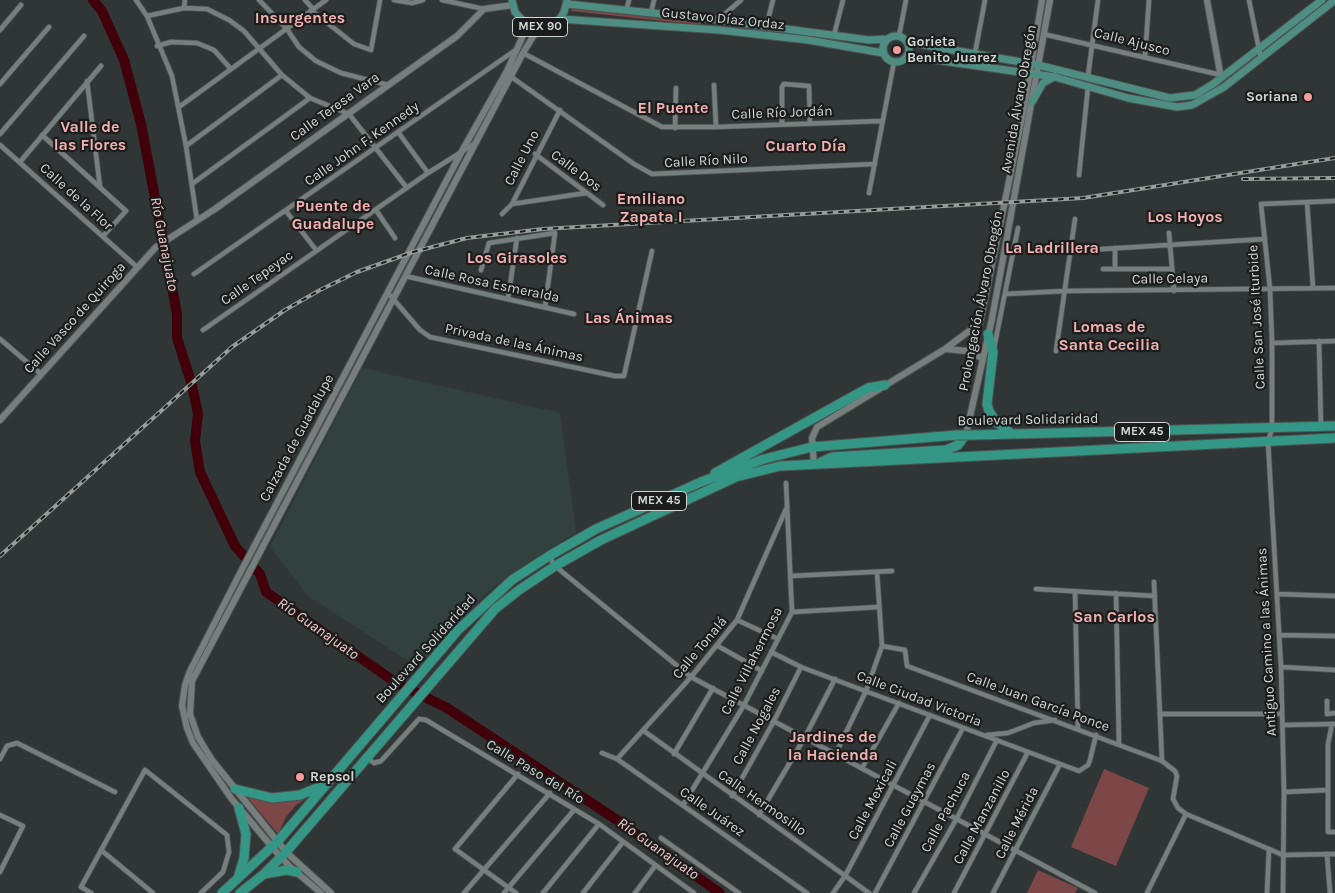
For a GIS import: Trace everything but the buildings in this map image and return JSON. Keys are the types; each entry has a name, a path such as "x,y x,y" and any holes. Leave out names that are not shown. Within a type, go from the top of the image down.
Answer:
{"highway":[{"path":"988,334 993,352 987,404 996,422 1012,435"},
{"path":"701,482 868,388 885,384"},
{"name":"Boulevard Solidaridad","path":"222,893 275,844 329,783 413,680 487,601 512,580 596,529 701,482 764,459 812,447 965,435 1335,426"},
{"path":"814,465 832,457 946,450 958,445 965,435"},
{"name":"Boulevard Solidaridad","path":"240,893 264,874 284,854 495,609 555,566 606,538 736,477 780,466 1335,438"},
{"path":"235,789 272,798 300,795 329,783"},
{"path":"238,878 244,858 246,834 239,808"},
{"path":"264,874 287,870 297,872"}],"main road":[{"path":"907,42 909,49 907,56 901,61 894,62 887,59 883,52 883,46 887,40 899,36 907,42 1035,64 1170,98 1194,95 1221,77 1322,0"},
{"path":"907,56 1055,77 1088,87 1177,107 1192,105 1205,98 1261,59 1335,0"},
{"name":"MEX 90","path":"512,2 519,18 533,26 543,27 560,18 567,2"},
{"name":"Gustavo Díaz Ordaz","path":"567,2 834,36 887,40"},
{"name":"Gustavo Díaz Ordaz","path":"560,18 718,30 808,40 883,52"},
{"path":"1032,102 1043,83 1055,77"}],"street":[{"path":"136,0 147,16 157,46 172,76 186,146 197,220"},
{"path":"184,8 185,0"},
{"path":"259,0 306,54 341,73 388,84"},
{"path":"305,0 312,10 354,44 371,50 380,0"},
{"path":"179,107 230,68 326,0"},
{"path":"394,0 412,3 421,0"},
{"path":"442,0 484,8 512,2"},
{"path":"626,11 628,0"},
{"path":"651,13 654,0"},
{"path":"718,20 741,0"},
{"path":"766,27 773,0"},
{"path":"834,36 843,0"},
{"path":"899,36 906,0"},
{"path":"976,53 985,0"},
{"name":"Avenida Álvaro Obregón","path":"1006,200 1035,64 1040,33 1042,0"},
{"name":"Avenida Álvaro Obregón","path":"1040,33 1050,0"},
{"path":"1088,76 1094,44 1098,0"},
{"path":"1145,58 1148,0"},
{"path":"1207,0 1221,77"},
{"path":"1249,0 1257,50 1261,59"},
{"path":"0,30 21,5"},
{"path":"147,16 184,8 207,9 229,20 244,32 282,75 310,98 349,114 407,188"},
{"name":"Calle Teresa Vara","path":"171,237 349,114 457,36 484,8"},
{"name":"Calzada de Guadalupe","path":"255,552 394,298 510,76 520,50 524,22"},
{"path":"0,84 49,27"},
{"name":"Calzada de Guadalupe","path":"275,844 212,760 198,737 190,714 190,689 195,673 241,579 462,151 520,50 543,27"},
{"name":"Calle Ajusco","path":"1040,33 1094,44 1221,77"},
{"path":"0,134 84,36"},
{"path":"157,46 171,42 197,43 214,50 230,68"},
{"name":"Calle Río Jordán","path":"520,50 657,125 674,128 882,121"},
{"name":"Calle John F. Kennedy","path":"194,274 398,132 520,50"},
{"path":"869,193 894,62"},
{"path":"20,162 101,66"},
{"name":"Avenida Álvaro Obregón","path":"1013,202 1032,102 1033,74"},
{"path":"186,146 282,75"},
{"name":"Calle Río Nilo","path":"510,76 634,164 656,175 874,164"},
{"path":"87,82 100,187"},
{"path":"782,124 782,87 784,84 809,86 810,123"},
{"path":"714,85 716,127"},
{"path":"1079,176 1088,87"},
{"path":"674,128 676,88"},
{"path":"192,184 310,98"},
{"name":"Calle Uno","path":"502,214 512,204 535,154 560,110"},
{"path":"398,132 428,173"},
{"path":"42,135 126,211 103,236"},
{"name":"Calle Tepeyac","path":"203,330 428,173 474,144"},
{"name":"Calle de la Flor","path":"0,145 137,267"},
{"name":"Calle Dos","path":"535,154 603,206"},
{"path":"512,204 586,192"},
{"name":"Prolongación Álvaro Obregón","path":"945,348 977,327 982,319 1006,200"},
{"path":"1313,288 1307,202 1335,201"},
{"name":"Prolongación Álvaro Obregón","path":"965,435 992,319 1013,202"},
{"name":"Calle San José Iturbide","path":"1272,429 1270,288 1262,204 1307,202"},
{"path":"376,210 395,238"},
{"path":"286,211 316,250"},
{"path":"1056,351 1075,219"},
{"path":"993,352 1018,228"},
{"path":"481,270 489,243 555,233 545,307"},
{"path":"1169,233 1174,291"},
{"name":"Calle Vasco de Quiroga","path":"0,420 137,267 156,247 171,237"},
{"path":"508,299 517,238"},
{"path":"1071,251 1265,239"},
{"path":"1115,248 1115,269"},
{"name":"Privada de las Ánimas","path":"388,293 420,330 430,337 614,376 624,376 652,251"},
{"path":"1103,269 1172,269"},
{"name":"Calle Rosa Esmeralda","path":"405,276 574,314"},
{"name":"Calle Celaya","path":"1005,294 1065,291 1335,288"},
{"path":"992,319 1000,320"},
{"path":"0,338 40,374"},
{"path":"1319,341 1321,426"},
{"path":"1272,342 1335,341"},
{"path":"814,465 812,434 817,427 945,348 967,351 982,358"},
{"name":"Antiguo Camino a las Ánimas","path":"1272,429 1268,441 1283,725 1283,893"},
{"name":"Calle Villahermosa","path":"683,805 744,705 792,612 786,483"},
{"name":"Calle Tonalá","path":"617,759 718,646 737,620 787,507"},
{"path":"549,556 555,566 691,676 1096,893"},
{"path":"790,576 892,571"},
{"path":"836,753 866,691 882,646 877,572"},
{"name":"Calzada de Guadalupe","path":"241,579 190,670 185,685 182,706 193,744 239,808 284,854"},
{"path":"1154,582 1162,761 1175,771 1177,776 1173,799 1178,808 1186,814 1283,855 1335,854"},
{"path":"1036,589 1155,596"},
{"path":"1075,591 1078,729"},
{"path":"1116,594 1119,744"},
{"path":"1277,594 1335,596"},
{"path":"792,612 879,607"},
{"path":"737,620 778,639"},
{"path":"1279,635 1335,636"},
{"path":"718,646 762,671"},
{"name":"Calle Juan García Ponce","path":"882,646 905,650 907,666 1057,720 1162,761"},
{"name":"Calle Ciudad Victoria","path":"771,652 801,667 1079,771 1088,765 1096,735"},
{"name":"Calle Nogales","path":"732,796 774,721 801,667"},
{"path":"1281,667 1335,670"},
{"path":"760,815 805,737 835,679"},
{"path":"674,754 713,688"},
{"path":"1327,701 1327,714 1335,713"},
{"path":"862,768 899,704"},
{"path":"1160,714 1282,714"},
{"name":"Calle Mexicali","path":"833,893 845,876 930,715"},
{"name":"Calle Paso del Río","path":"367,758 374,763 381,762 419,719 426,720 599,824 688,891 694,893"},
{"path":"984,736 1000,735 1034,723 1057,720"},
{"path":"1283,725 1333,724 1328,744 1328,832 1335,832"},
{"name":"Calle Guaymas","path":"876,893 963,728"},
{"name":"Calle Hermosillo","path":"644,731 869,893"},
{"name":"Calle Pachuca","path":"914,893 957,818 997,740"},
{"path":"0,759 7,746 17,743 115,792"},
{"path":"1328,744 1335,745"},
{"name":"Calle Manzanillo","path":"954,893 987,834 1028,752"},
{"name":"Calle Juárez","path":"602,753 617,759 807,893"},
{"name":"Calle Mérida","path":"993,893 1060,764"},
{"path":"91,893 81,887 145,770 227,834 229,852 223,872 201,893"},
{"path":"516,893 455,849 518,774"},
{"path":"1328,779 1335,778"},
{"path":"1284,792 1328,790"},
{"path":"464,893 550,793"},
{"path":"1328,799 1335,798"},
{"path":"504,893 574,810"},
{"path":"0,814 23,826 0,872"},
{"path":"1147,893 1186,814"},
{"path":"543,893 599,824"},
{"path":"662,838 739,893"},
{"path":"583,893 623,842"},
{"path":"1267,893 1269,849"},
{"path":"102,850 153,893"},
{"path":"284,854 297,872 321,893"},
{"path":"284,854 331,893"},
{"path":"1327,854 1330,893"},
{"path":"635,893 655,866"}],"shaded area":[{"path":"572,8 701,23 701,25 571,11"},
{"path":"362,368 560,413 576,532 494,586 459,620 419,668 308,596 270,547"},
{"path":"1104,769 1149,788 1116,866 1071,847"},
{"path":"246,796 277,802 307,798 296,805 286,817 278,834"},
{"path":"1038,870 1078,888 1075,893 1027,893"}],"waterway":[{"name":"Río Guanajuato","path":"93,0 102,11 124,60 141,124 177,314 177,338 192,385 198,414 195,441 200,472 235,546 260,574 266,592 395,682 447,708 617,820 720,893"}],"railway":[{"path":"0,556 232,347 285,310 320,290 357,272 413,252 467,238 543,229 1083,198 1335,158"},
{"path":"1243,179 1335,178"}],"place":[{"name":"Gorieta Benito Juarez","path":"897,50"},
{"name":"Soriana","path":"1308,97"},
{"name":"Repsol","path":"300,777"}],"district":[{"name":"Insurgentes","path":"300,18"},
{"name":"El Puente","path":"673,108"},
{"name":"Valle de las Flores","path":"90,136"},
{"name":"Cuarto Día","path":"806,146"},
{"name":"Emiliano Zapata I","path":"651,208"},
{"name":"Puente de Guadalupe","path":"333,215"},
{"name":"Los Hoyos","path":"1185,217"},
{"name":"La Ladrillera","path":"1052,248"},
{"name":"Los Girasoles","path":"517,258"},
{"name":"Las Ánimas","path":"629,318"},
{"name":"Lomas de Santa Cecilia","path":"1109,336"},
{"name":"San Carlos","path":"1114,617"},
{"name":"Jardines de la Hacienda","path":"833,746"}]}
